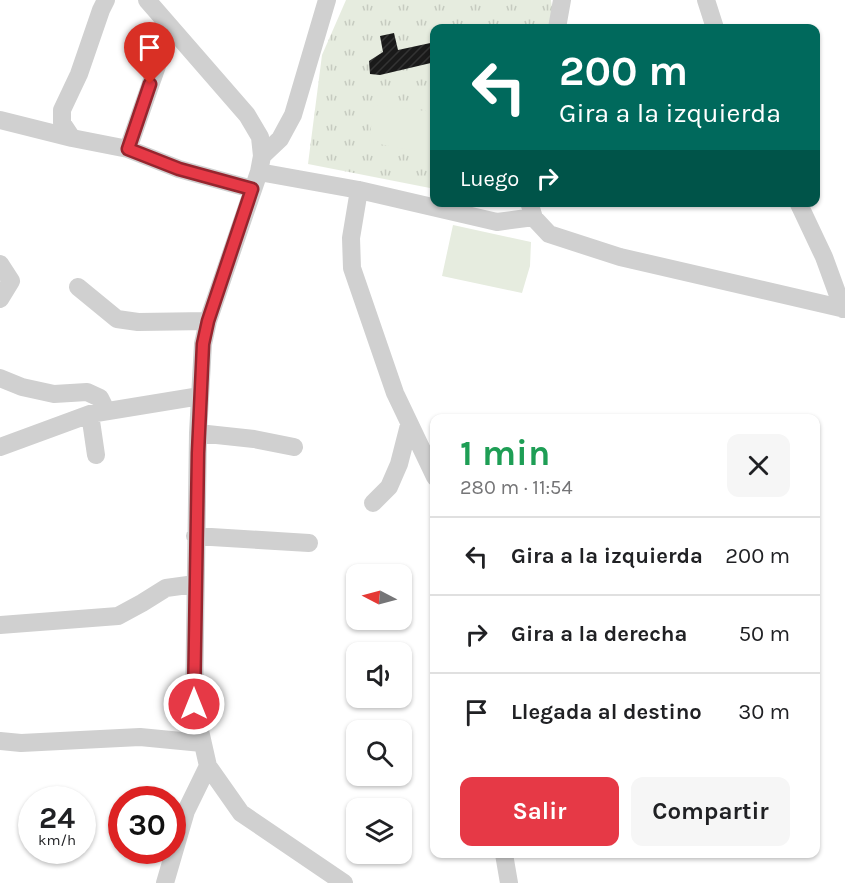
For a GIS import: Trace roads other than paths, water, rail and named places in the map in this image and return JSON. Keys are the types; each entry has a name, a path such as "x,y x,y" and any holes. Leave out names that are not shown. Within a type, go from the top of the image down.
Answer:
{"street":[{"path":"72,138 62,123 62,110 79,74 106,0"},
{"path":"147,0 247,115 260,137 258,172"},
{"path":"327,0 293,115 258,172 208,321 203,344 195,536 194,704 208,766 241,813 344,883"},
{"path":"558,24 562,0"},
{"path":"706,0 714,24"},
{"path":"128,149 158,63"},
{"path":"0,120 128,149 179,169 258,172 359,190 430,206"},
{"path":"359,190 351,238 352,268 394,393 409,425 430,459"},
{"path":"432,207 497,222 532,210 549,234 620,257 844,309"},
{"path":"800,207 824,257 844,309"},
{"path":"0,264 11,280 0,300"},
{"path":"78,287 117,319 138,322 208,321"},
{"path":"0,378 22,387 54,394 87,392 100,398 96,455"},
{"path":"0,447 98,412 200,396"},
{"path":"373,503 389,487 399,464 409,425"},
{"path":"198,433 254,439 294,447"},
{"path":"195,536 309,543"},
{"path":"0,625 118,616 165,588 195,584"},
{"path":"0,741 140,737 202,743"},
{"path":"165,883 186,811 208,766"},
{"path":"505,858 509,883"}]}
